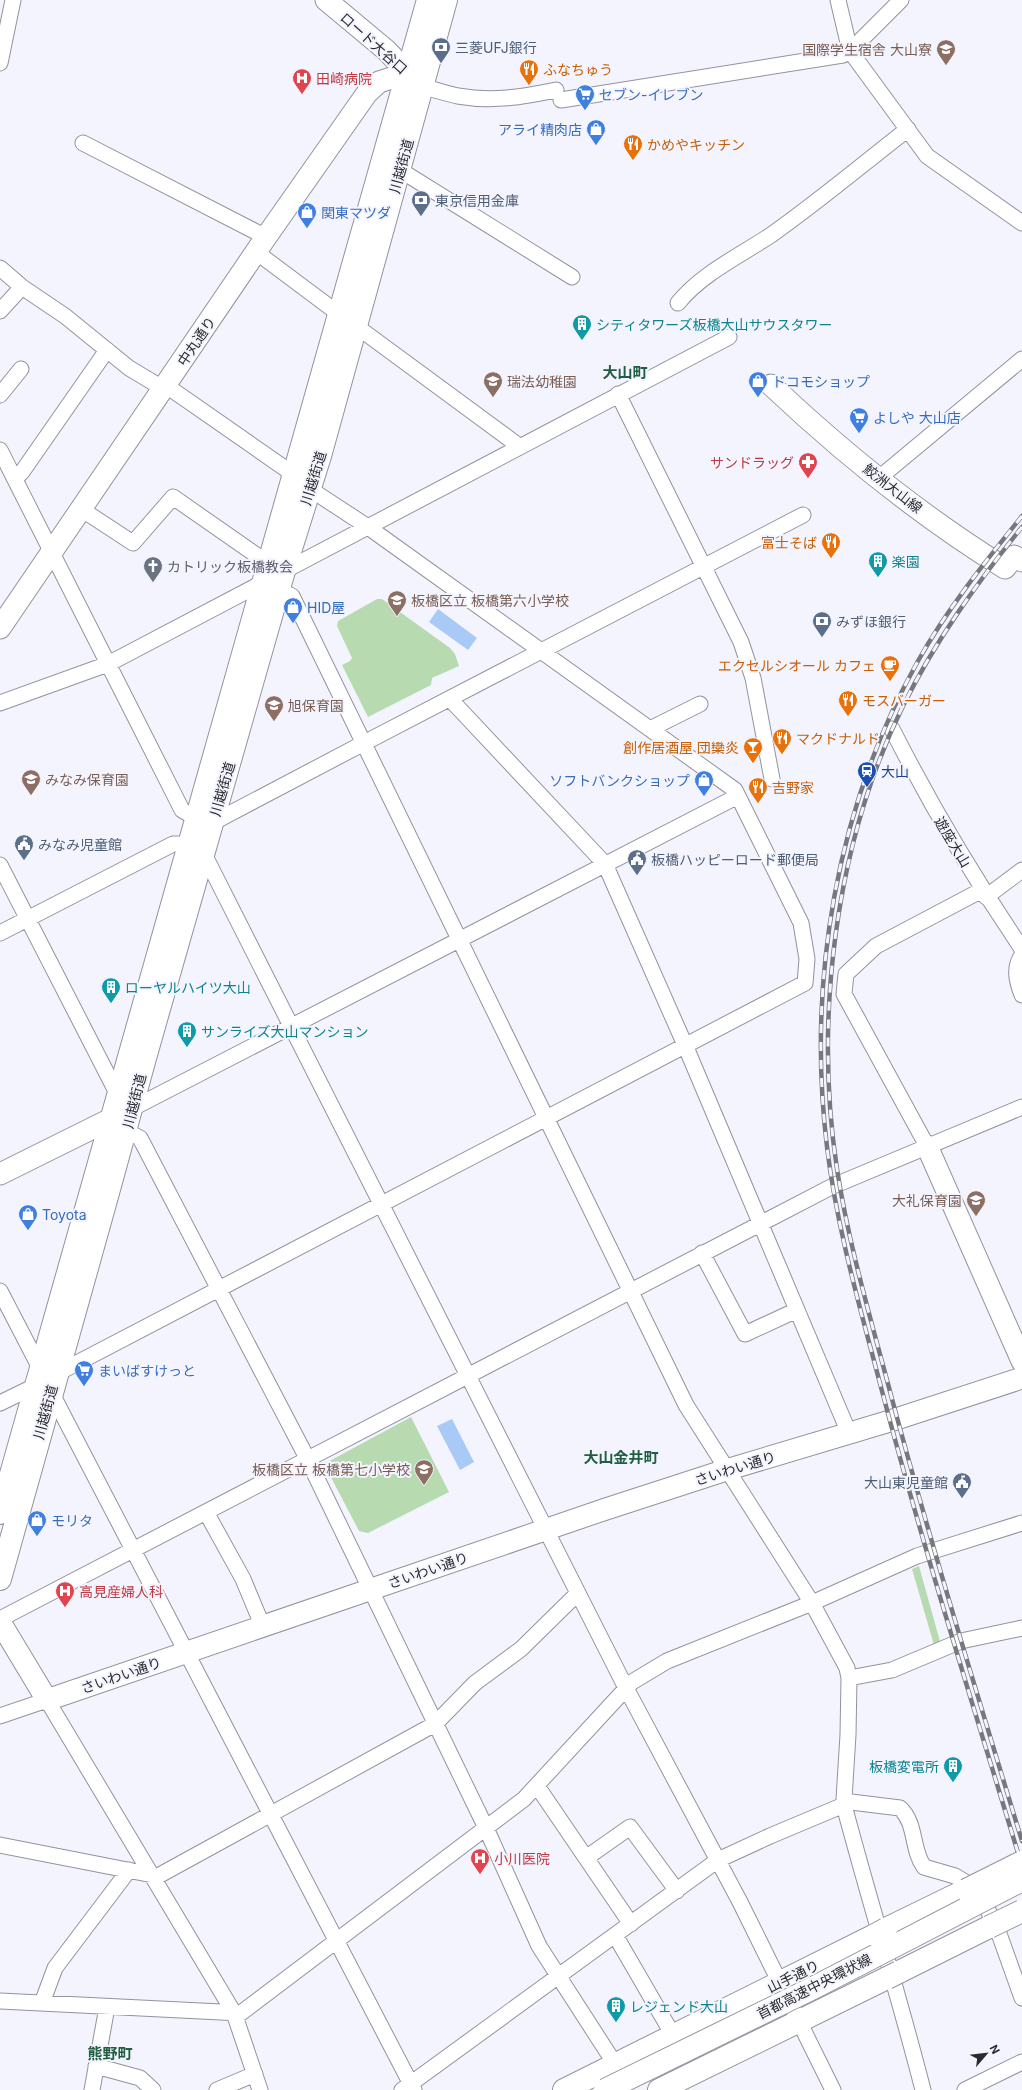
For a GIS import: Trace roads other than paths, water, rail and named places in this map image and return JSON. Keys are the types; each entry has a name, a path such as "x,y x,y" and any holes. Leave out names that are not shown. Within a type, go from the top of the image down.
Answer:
{"main road":[{"name":"川越街道","path":"0,1579 46,1380 274,577 293,474 400,170 428,0"},
{"name":"川越街道","path":"274,577 310,489 348,320 415,80 446,0"},
{"name":"川越街道","path":"0,1513 46,1380"},
{"name":"山手通り","path":"564,2090 1022,1862"},
{"name":"首都高速中央環状線","path":"605,2090 815,1987 1022,1880"},
{"name":"首都高速中央環状線","path":"618,2090 817,1992 1022,1888"},
{"path":"659,2090 798,2021 895,1981 989,1927 1022,1911"}],"street":[{"path":"0,63 13,0"},
{"name":"ロード大谷口","path":"326,0 386,50 415,80"},
{"path":"838,0 850,51 927,156 1022,223"},
{"path":"415,80 457,96 493,100 528,96 558,95 843,55 850,51 901,0"},
{"name":"中丸通り","path":"0,628 261,244 372,87 379,82 415,80"},
{"path":"678,303 686,293 737,256 770,235 908,129"},
{"path":"84,143 261,244 348,320 518,446"},
{"path":"400,170 572,277"},
{"path":"0,268 22,287 65,316 129,368 154,383 171,389 293,474 310,489 368,527 735,790 801,923 807,959 805,983 0,1403"},
{"path":"0,311 22,287"},
{"path":"0,703 108,664 518,446 728,337"},
{"path":"15,479 22,472 107,350"},
{"path":"879,478 1022,359"},
{"path":"0,395 21,369"},
{"name":"鮫洲大山線","path":"771,385 879,478 947,529 1005,568 1019,555"},
{"path":"618,394 741,642 753,678 772,779"},
{"path":"0,450 182,810 204,821 450,699 703,565 803,515"},
{"path":"81,509 133,543 173,497 274,577 292,596 686,1405 812,1603 847,1668 849,1678 848,1735 844,1804 870,1901 895,1981 923,2090"},
{"path":"450,699 605,864 685,1045 849,1433"},
{"path":"650,729 700,704"},
{"name":"遊座大山","path":"892,729 941,822 984,894 1022,949"},
{"path":"0,1174 291,1027 738,796"},
{"path":"0,933 172,844 196,849 291,1027 626,1688 718,1860 833,2090"},
{"path":"0,865 28,918 122,1113 140,1138 308,1458 370,1590 486,1828 538,1946 615,2064"},
{"path":"1022,870 984,894 876,946 846,974 844,994 927,1146 1022,1361"},
{"path":"1022,955 1019,960 1016,974 1022,996"},
{"path":"260,2090 234,2013 0,1620 308,1458 839,1183 1022,1107"},
{"path":"702,1253 745,1334 797,1310"},
{"path":"0,1291 337,1941 409,2088 558,1976 718,1860 851,1802 900,1808 909,1818 919,1860 924,1867 955,1876 977,1889 997,1928 1022,1998"},
{"name":"さいわい通り","path":"47,1700 726,1470 897,1419 1022,1378"},
{"path":"206,1512 243,1579 263,1626"},
{"path":"0,2001 241,2013 524,1799 632,1682 667,1661 812,1603 926,1552 1022,1523"},
{"path":"0,1845 158,1876 270,1813 435,1724 475,1683 521,1649 578,1593"},
{"path":"849,1678 892,1670 961,1641 1022,1628"},
{"path":"0,1716 47,1700"},
{"path":"537,1786 630,1924"},
{"path":"586,1858 630,1826 677,1891"},
{"path":"42,2003 55,1968 129,1870"},
{"path":"614,1935 673,2035"},
{"path":"92,2090 107,2007"},
{"path":"965,2090 986,2085 1022,2062"},
{"path":"96,2066 140,2078 145,2087"},
{"path":"217,2090 255,2074"}],"water":[{"path":"438,609 477,638 468,650 429,622"},
{"path":"452,1419 474,1462 460,1470 437,1426"}],"railway":[{"path":"1022,516 967,586 929,642 890,717 866,775 848,835 834,897 825,959 821,1022 822,1085 827,1147 831,1178 850,1270 915,1510 1022,1866"},
{"path":"1022,527 973,591 929,658 903,706 880,759 861,815 846,873 836,933 830,993 828,1052 830,1111 837,1169 854,1256 923,1510 1022,1841"}],"place":[{"name":"三菱UFJ銀行","path":"441,64"},
{"name":"国際学生宿舎 大山寮","path":"946,66"},
{"name":"ふなちゅう","path":"529,86"},
{"name":"田崎病院","path":"302,95"},
{"name":"セブン-イレブン","path":"585,111"},
{"name":"アライ精肉店","path":"596,146"},
{"name":"かめやキッチン","path":"633,161"},
{"name":"東京信用金庫","path":"421,217"},
{"name":"関東マツダ","path":"307,229"},
{"name":"シティタワーズ板橋大山サウスタワー","path":"582,341"},
{"name":"瑞法幼稚園","path":"493,398"},
{"name":"ドコモショップ","path":"758,398"},
{"name":"よしや 大山店","path":"859,434"},
{"name":"サンドラッグ","path":"808,479"},
{"name":"富士そば","path":"831,559"},
{"name":"楽園","path":"878,578"},
{"name":"カトリック板橋教会","path":"153,583"},
{"name":"板橋区立 板橋第六小学校","path":"397,617"},
{"name":"HID屋","path":"293,624"},
{"name":"みずほ銀行","path":"822,638"},
{"name":"エクセルシオール カフェ","path":"890,682"},
{"name":"モスバーガー","path":"848,717"},
{"name":"旭保育園","path":"274,722"},
{"name":"マクドナルド","path":"782,755"},
{"name":"創作居酒屋 団欒炎","path":"753,764"},
{"name":"大山","path":"867,788"},
{"name":"みなみ保育園","path":"31,796"},
{"name":"ソフトバンクショップ","path":"704,797"},
{"name":"吉野家","path":"758,804"},
{"name":"みなみ児童館","path":"24,861"},
{"name":"板橋ハッピーロード郵便局","path":"637,876"},
{"name":"ローヤルハイツ大山","path":"111,1004"},
{"name":"サンライズ大山マンション","path":"187,1048"},
{"name":"大礼保育園","path":"976,1217"},
{"name":"Toyota","path":"28,1231"},
{"name":"まいばすけっと","path":"84,1387"},
{"name":"板橋区立 板橋第七小学校","path":"424,1486"},
{"name":"大山東児童館","path":"962,1499"},
{"name":"モリタ","path":"37,1537"},
{"name":"高見産婦人科","path":"65,1608"},
{"name":"板橋変電所","path":"953,1783"},
{"name":"小川医院","path":"480,1875"},
{"name":"レジェンド大山","path":"616,2023"}],"district":[{"name":"大山町","path":"625,372"},
{"name":"大山金井町","path":"621,1457"},
{"name":"熊野町","path":"110,2053"}]}
